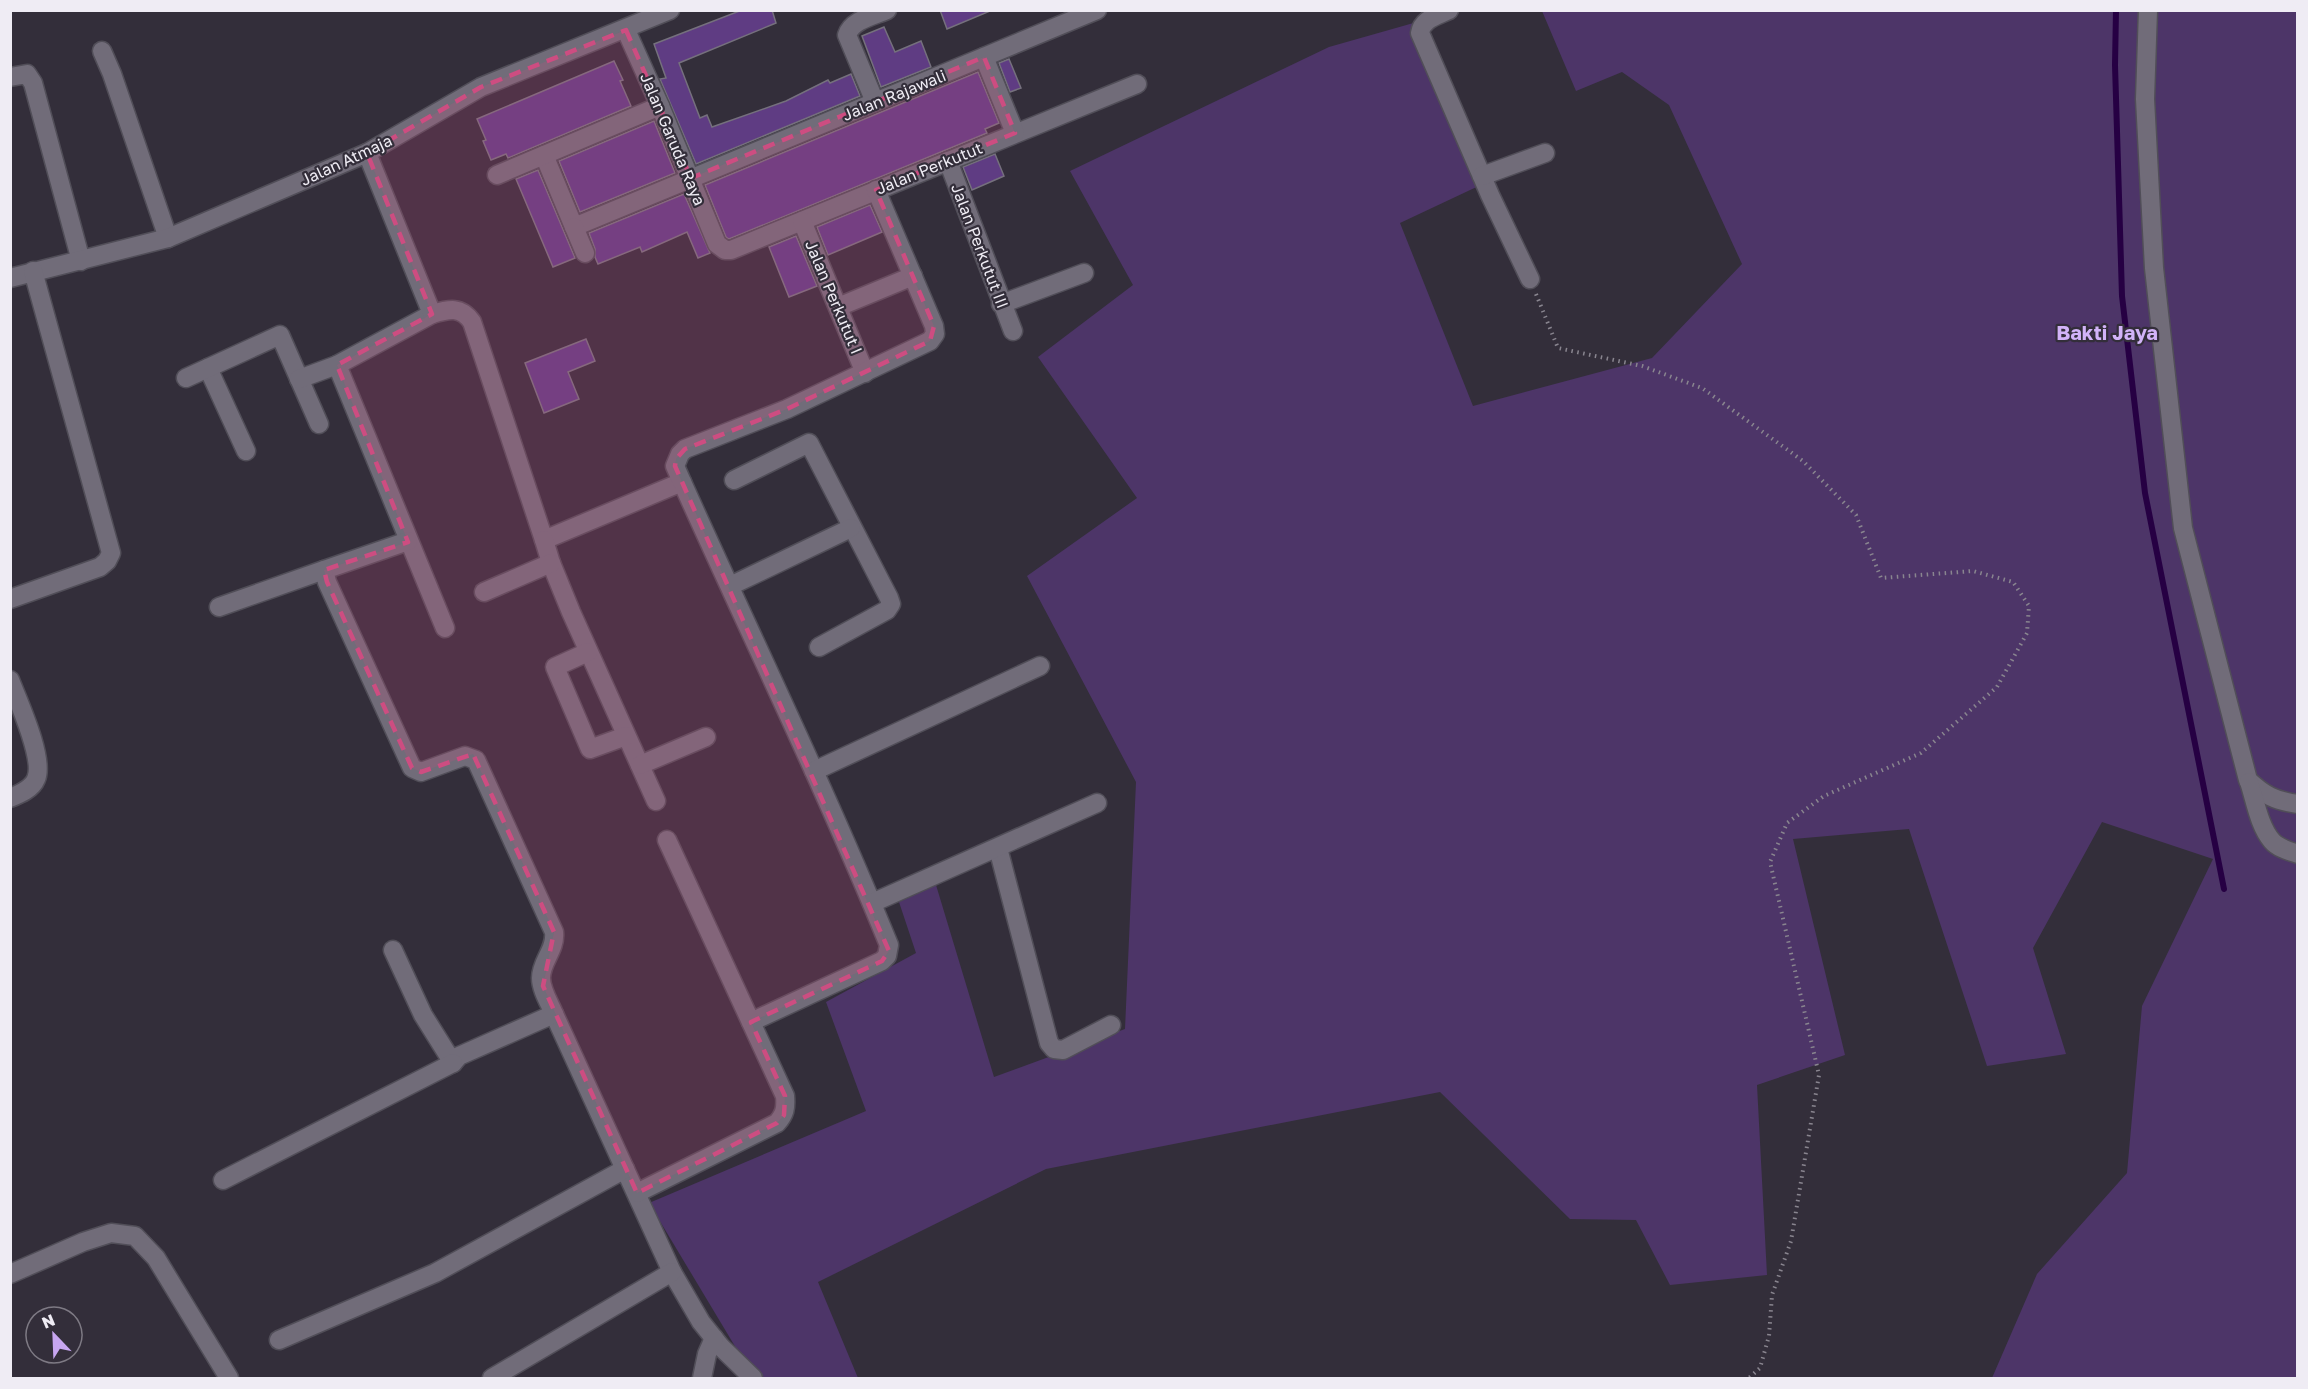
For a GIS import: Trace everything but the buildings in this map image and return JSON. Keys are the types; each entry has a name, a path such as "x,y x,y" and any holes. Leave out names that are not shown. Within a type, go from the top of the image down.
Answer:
{"street":[{"name":"Jalan Atmaja","path":"10,278 168,238 367,153 481,87 626,30 670,10"},
{"path":"875,102 847,35 849,28 856,23 887,10"},
{"name":"Jalan Rajawali","path":"574,226 1096,10"},
{"path":"1449,10 1427,20 1420,33 1530,279"},
{"path":"2148,10 2145,99 2154,268 2183,528 2248,780 2262,822 2272,841 2298,854"},
{"name":"Jalan Garuda Raya","path":"626,30 691,178 717,244 721,248"},
{"path":"102,51 168,238"},
{"path":"984,57 1015,133"},
{"path":"10,77 27,75 33,83 81,261"},
{"name":"Jalan Perkutut","path":"721,248 731,250 1137,84"},
{"path":"497,175 660,106"},
{"path":"367,153 432,314"},
{"path":"1482,176 1545,153"},
{"path":"544,155 585,253"},
{"name":"Jalan Perkutut III","path":"948,161 1013,331"},
{"path":"751,1022 882,961 887,956 889,945 814,771 682,482 675,466 676,459 686,449 787,409 930,341 934,334 934,326 876,190"},
{"name":"Jalan Perkutut I","path":"802,220 865,373"},
{"path":"10,599 100,567 111,553 33,271"},
{"path":"1001,304 1084,273"},
{"path":"838,307 913,276"},
{"path":"299,380 337,365 432,314 450,309 459,310 467,315 472,322 551,563 588,652 656,801"},
{"path":"186,378 280,336 319,424"},
{"path":"337,365 445,628"},
{"path":"208,368 246,451"},
{"path":"734,480 808,443 889,598 891,604 887,610 819,647"},
{"path":"544,540 682,482"},
{"path":"730,586 851,528"},
{"path":"219,607 408,541"},
{"path":"484,592 551,563"},
{"path":"324,570 327,582 412,768 421,772 465,756 476,760 554,932 554,946 541,978 554,1014 672,1272 700,1322 753,1378"},
{"path":"588,652 555,667 590,749 626,736"},
{"path":"814,771 1040,666"},
{"path":"10,680 39,762 36,779 24,792 10,798"},
{"path":"640,765 706,737"},
{"path":"2248,780 2263,794 2284,802 2298,804"},
{"path":"872,903 1097,803"},
{"path":"637,1193 777,1123 784,1115 786,1106 784,1096 751,1022 667,840"},
{"path":"998,848 1049,1043 1054,1049 1063,1050 1111,1025"},
{"path":"393,950 423,1015 453,1063"},
{"path":"223,1180 453,1063 459,1056 554,1014"},
{"path":"279,1340 435,1274 626,1169"},
{"path":"10,1274 82,1242 111,1233 135,1236 156,1258 229,1378"},
{"path":"492,1378 672,1272"},
{"path":"702,1378 706,1354 714,1338"}],"path":[{"path":"1530,279 1558,348 1642,366 1702,388 1803,461 1856,515 1881,578 1973,571 2013,582 2029,606 2027,633 1997,687 1922,753 1824,796 1787,823 1770,862 1819,1074 1791,1241 1772,1295 1769,1336 1760,1368 1749,1378"}],"highlighted area":[{"path":"626,30 691,178 984,57 1015,133 876,190 934,326 930,341 787,409 685,449 676,459 675,466 889,951 882,961 751,1022 785,1096 784,1115 777,1123 637,1193 543,986 554,932 473,754 421,772 412,768 327,582 324,570 408,542 337,365 432,314 367,153 481,87"}],"shaded area":[{"path":"1542,11 2297,11 2297,1378 1992,1378 2037,1274 2127,1173 2142,1006 2213,859 2102,822 2033,948 2066,1054 1987,1066 1909,829 1793,839 1845,1055 1757,1085 1767,1275 1670,1285 1636,1220 1570,1219 1440,1092 1046,1169 818,1282 858,1378 754,1378 649,1203 866,1111 826,1002 916,953 899,902 936,885 994,1077 1125,1029 1136,782 1027,576 1137,498 1038,357 1133,285 1070,171 1329,47 1417,22 1485,183 1400,223 1473,406 1652,358 1742,264 1669,105 1622,72 1576,91"}],"waterway":[{"path":"2116,10 2115,65 2122,296 2145,493 2224,889"}],"district":[{"name":"Bakti Jaya","path":"2107,332"}]}
